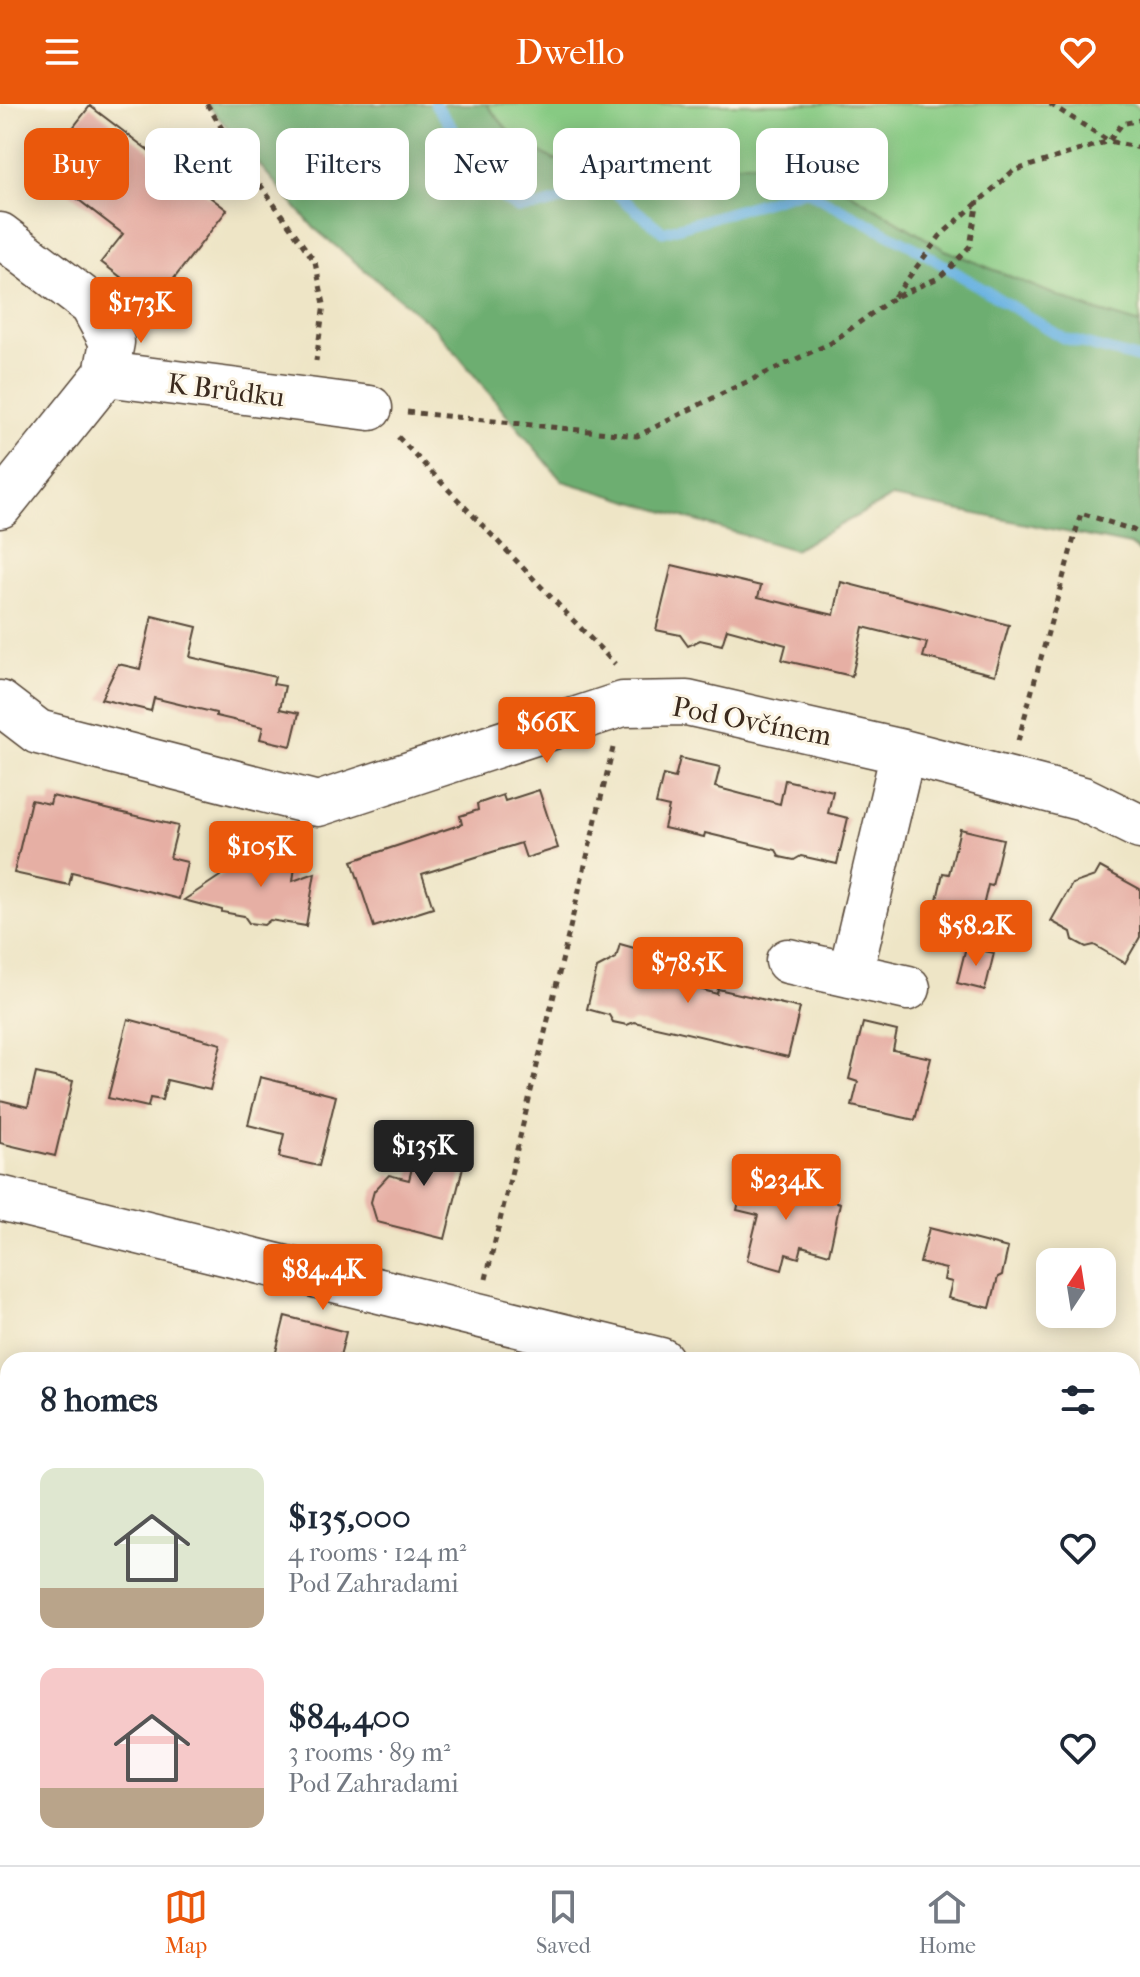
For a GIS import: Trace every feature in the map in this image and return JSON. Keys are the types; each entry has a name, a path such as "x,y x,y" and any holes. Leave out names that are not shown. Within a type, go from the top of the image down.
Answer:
{"street":[{"path":"0,235 92,305 112,342 106,374 0,506"},
{"name":"K Brůdku","path":"106,374 370,408"},
{"name":"Pod Ovčínem","path":"0,703 38,732 318,804 623,704 687,703 903,752 1083,799 1140,827"},
{"path":"850,975 903,752"},
{"path":"788,961 908,988"},
{"path":"0,1198 628,1352"}],"path":[{"path":"207,104 232,145 315,262 324,304 315,365"},
{"path":"1050,104 1109,141 1140,148"},
{"path":"893,298 940,236 1013,171 1109,141 1122,124 1140,120"},
{"path":"370,408 637,436 831,343 893,298 938,278 970,246 978,201"},
{"path":"370,408 626,675 623,704 477,1315"},
{"path":"1008,780 1081,513 1140,534"}],"green space":[{"path":"207,104 486,104 506,128 425,128 425,200 537,200 537,150 553,159 553,200 740,200 740,164 756,163 756,200 862,200 945,250 1087,308 1140,324 1140,552 1130,545 892,497 794,550 562,481 436,329 314,228 290,200 409,200 409,128 276,128 276,184 260,165 260,128 228,128"},
{"path":"486,104 1132,104 1140,109 1140,324 1087,308 945,250 862,200 888,200 888,128 756,128 756,163 740,164 740,128 553,128 553,159 537,150 537,128 506,128"}],"building":[{"path":"90,106 119,128 73,128"},
{"path":"129,136 145,148 145,200 214,200 227,210 155,303 101,262 123,234 79,200 129,200"},
{"path":"672,565 761,586 758,597 834,615 841,582 1009,625 995,675 923,657 927,643 863,627 852,676 782,660 786,645 727,629 722,645 700,640 688,646 680,635 656,630"},
{"path":"152,616 197,627 190,657 275,677 273,684 285,686 280,709 299,713 291,746 260,739 263,727 216,716 216,713 154,698 151,711 101,699 118,664 140,669"},
{"path":"680,758 720,767 715,787 780,804 785,780 833,791 828,813 848,818 837,864 801,856 794,860 780,857 776,850 705,833 704,837 664,828 669,807 656,804 663,775 675,778"},
{"path":"539,790 558,848 526,858 521,843 422,874 433,908 374,927 352,861 462,824 460,816 478,810 477,804 503,795 505,801"},
{"path":"52,796 178,826 170,858 187,862 179,899 72,872 69,885 14,873 31,800 50,804"},
{"path":"960,829 1003,839 992,886 988,885 981,915 936,904 943,873 949,874"},
{"path":"249,845 297,853 293,881 315,873 306,926 270,920 264,925 249,923 244,916 184,900 247,858"},
{"path":"1100,867 1140,889 1140,937 1125,963 1094,945 1086,947 1073,940 1071,932 1051,921 1072,884 1095,876"},
{"path":"620,944 666,957 661,978 717,994 718,989 800,1008 788,1057 670,1029 634,1022 627,1025 613,1022 609,1015 587,1009 597,968 616,958"},
{"path":"966,947 994,953 985,990 957,983"},
{"path":"128,1019 221,1044 210,1090 167,1080 162,1100 150,1098 148,1107 108,1098"},
{"path":"863,1023 897,1031 893,1050 931,1058 915,1120 852,1106 858,1082 849,1079"},
{"path":"36,1073 73,1081 55,1156 0,1143 0,1100 28,1107"},
{"path":"260,1077 336,1096 319,1166 279,1157 284,1134 248,1125"},
{"path":"421,1131 469,1143 445,1239 377,1222 371,1202 374,1191 389,1175 409,1180"},
{"path":"745,1176 840,1203 829,1254 802,1246 799,1258 786,1254 782,1270 747,1260 758,1215 737,1210"},
{"path":"929,1228 1008,1248 990,1308 948,1298 952,1282 944,1280 946,1269 920,1263"},
{"path":"285,1316 346,1332 341,1352 276,1352"}],"waterway":[{"path":"435,104 504,199 518,208 539,206 609,188 663,232 805,190 919,250 1063,338 1140,359"}]}
